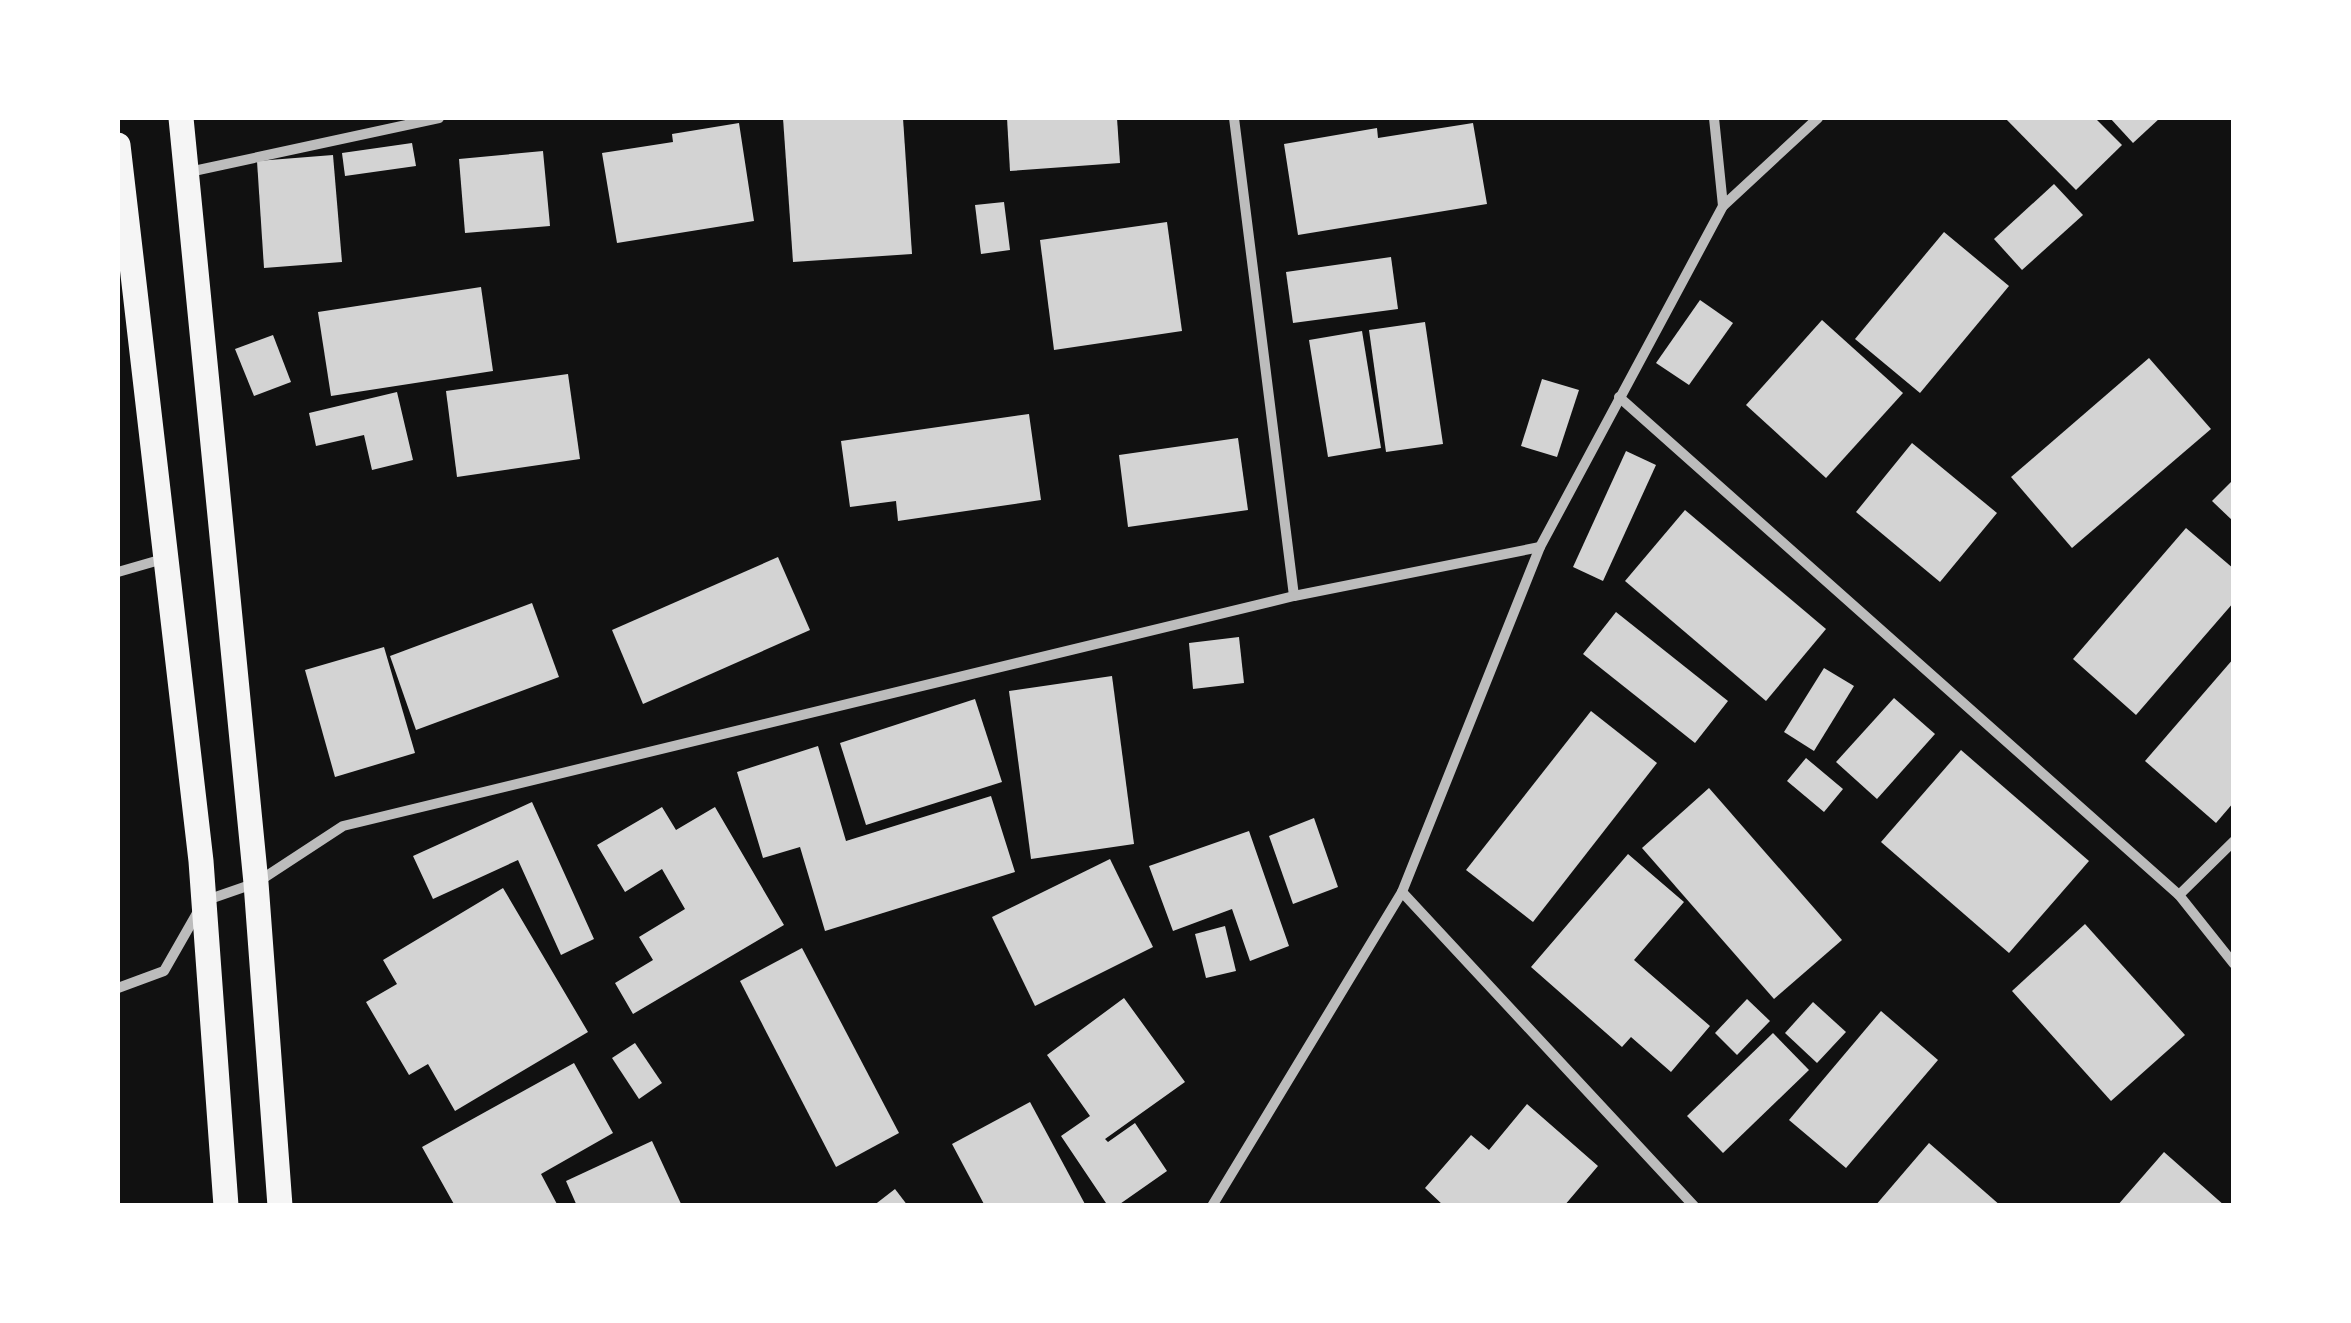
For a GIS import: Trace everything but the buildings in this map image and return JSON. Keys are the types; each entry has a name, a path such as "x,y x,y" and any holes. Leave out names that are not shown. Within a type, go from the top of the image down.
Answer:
{"main road":[{"path":"181,118 256,883 280,1206"},
{"path":"118,145 121,216 204,902 226,1206"}],"street":[{"path":"188,173 440,118"},
{"path":"1234,118 1294,596"},
{"path":"1714,118 1723,206"},
{"path":"1212,1206 1402,892 1540,546 1723,206 1818,118"},
{"path":"1619,397 2179,895 2234,964"},
{"path":"118,988 164,971 204,902 256,883 343,826 1294,596 1540,546"},
{"path":"118,572 164,559"},
{"path":"2179,895 2234,841"},
{"path":"1402,892 1694,1206"}]}
